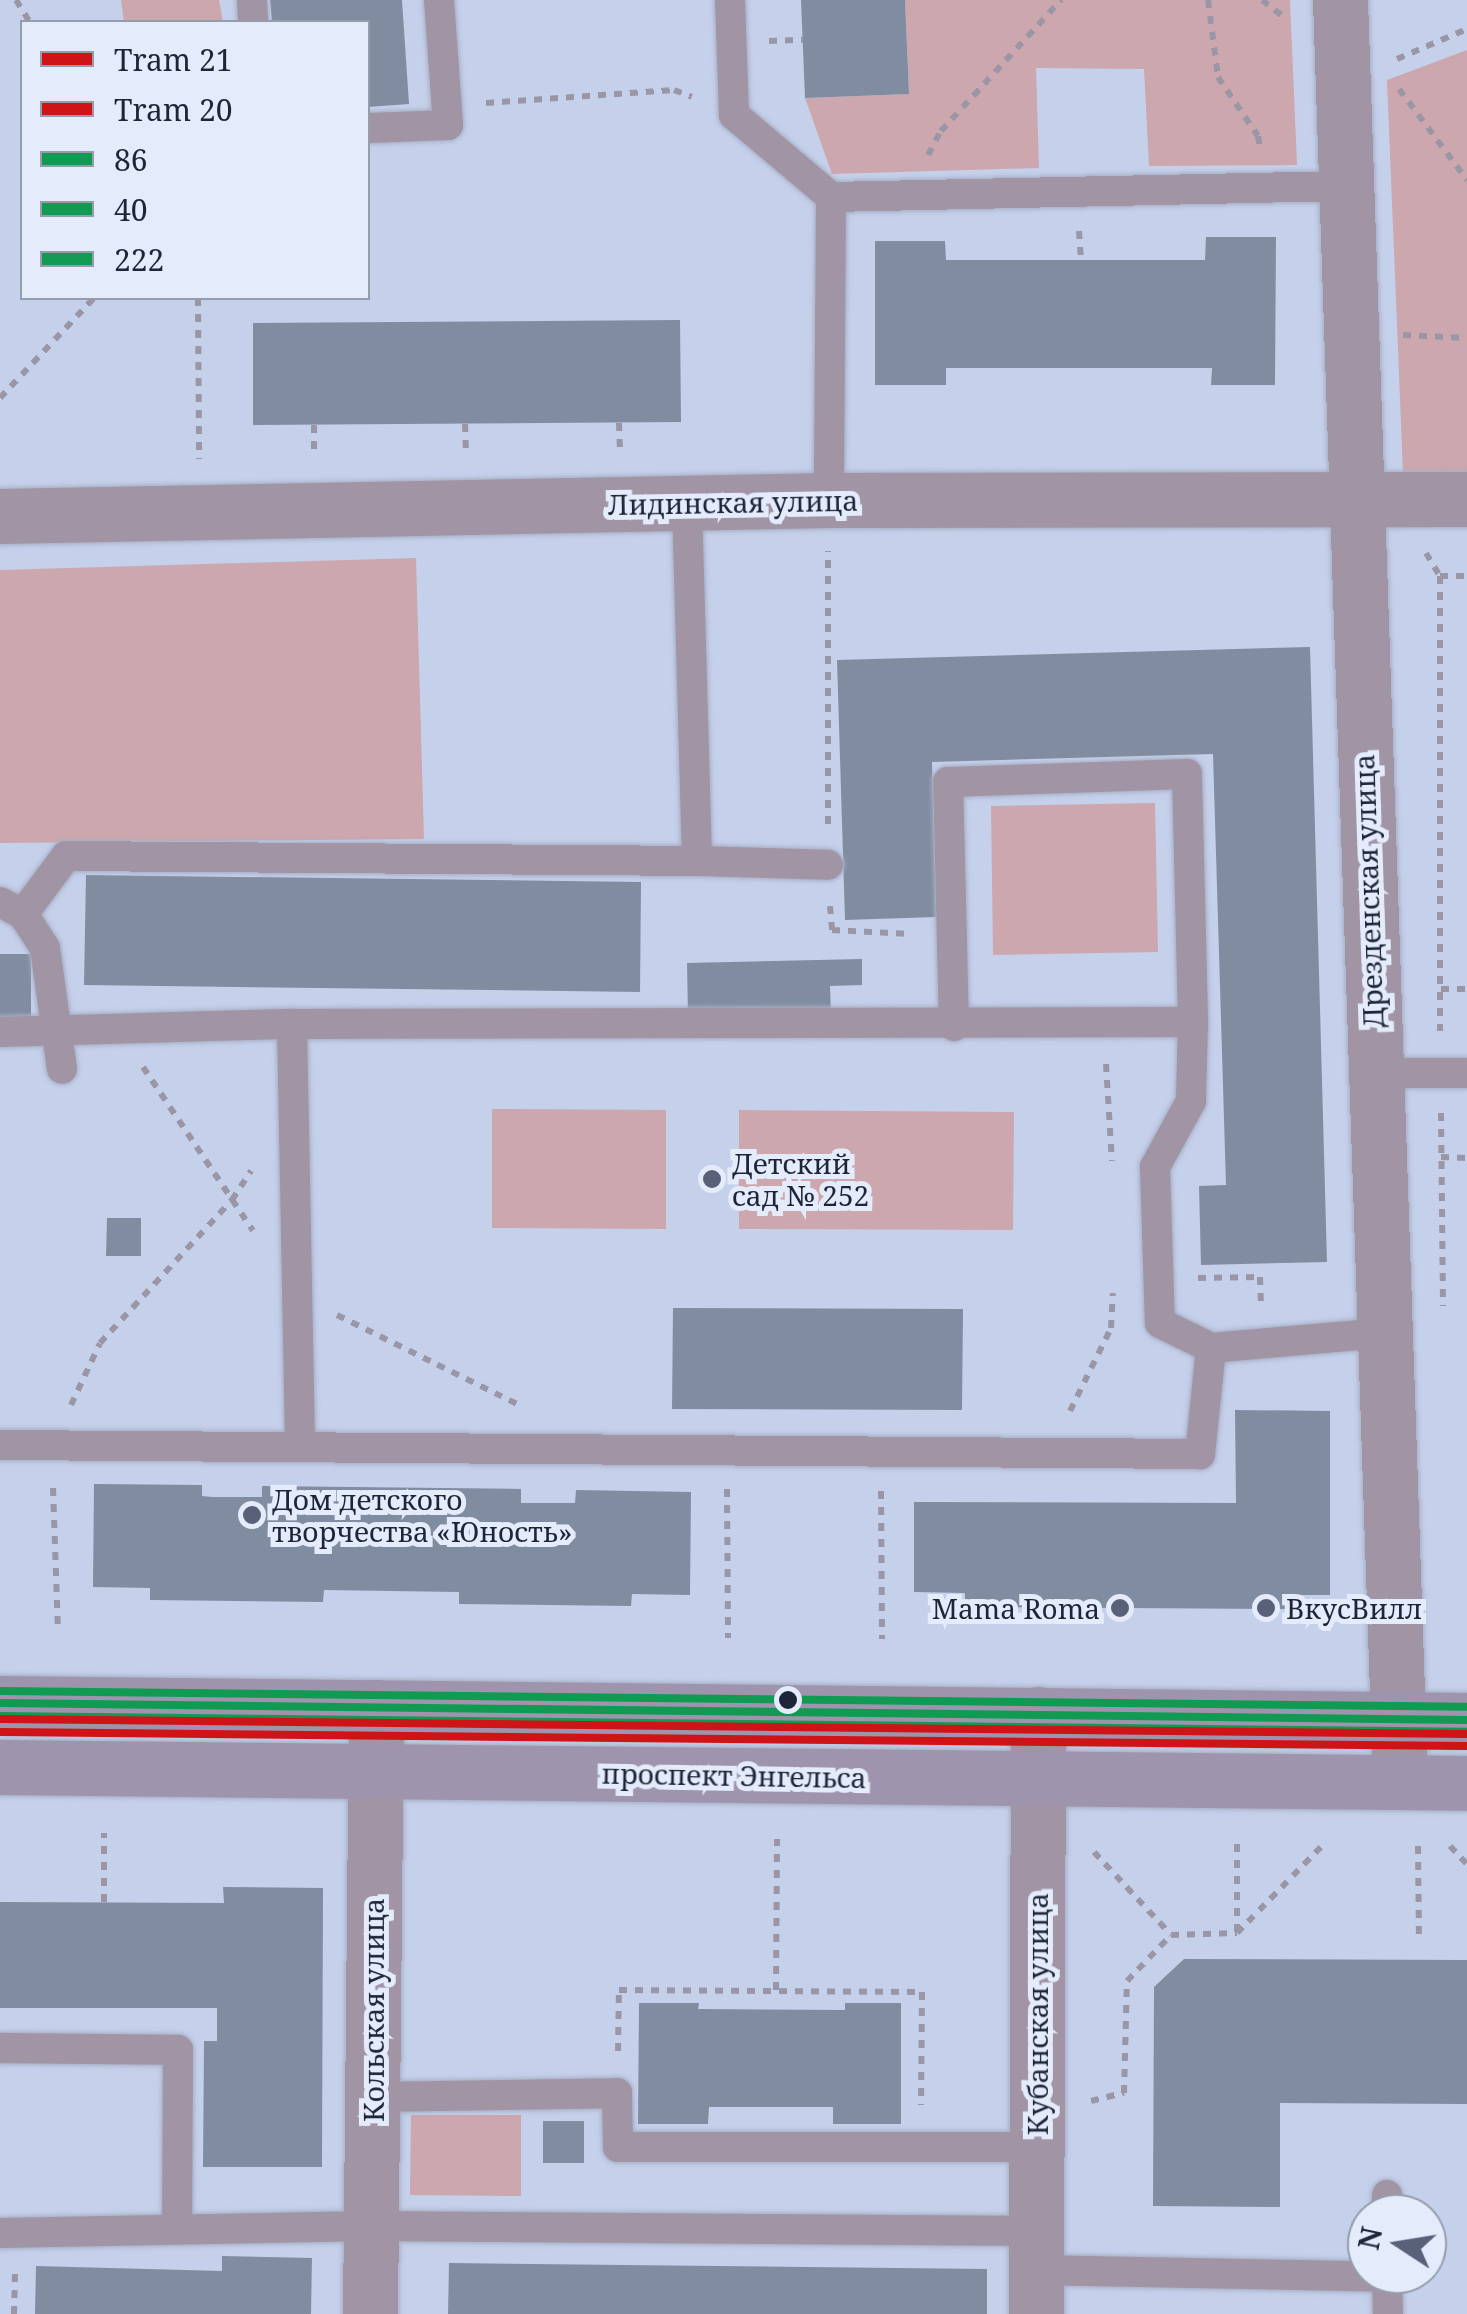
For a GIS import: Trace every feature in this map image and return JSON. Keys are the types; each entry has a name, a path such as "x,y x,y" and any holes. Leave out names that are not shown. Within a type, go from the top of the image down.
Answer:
{"main road":[{"path":"0,1703 1467,1720"},
{"name":"проспект Энгельса","path":"0,1768 1467,1784"}],"street":[{"name":"Дрезденская улица","path":"1340,0 1400,1782"},
{"name":"Лидинская улица","path":"0,516 828,500 1467,499"},
{"name":"Кольская улица","path":"370,2314 376,1707"},
{"name":"Кубанская улица","path":"1036,2272 1038,1714"}],"lane":[{"path":"370,128 448,125 439,0"},
{"path":"730,0 734,115 831,197 1344,186"},
{"path":"828,500 831,197"},
{"path":"687,503 697,861"},
{"path":"954,1026 948,782 1187,774 1194,1022 1191,1100 1155,1167 1160,1323 1211,1348 1384,1334"},
{"path":"62,1070 45,948 12,908 66,856 828,865"},
{"path":"0,1032 292,1024 954,1026 1194,1022"},
{"path":"292,1024 300,1447"},
{"path":"1374,1073 1467,1074"},
{"path":"0,1445 1200,1454 1211,1348"},
{"path":"0,2048 178,2050 177,2228"},
{"path":"372,2096 617,2092 618,2147 1036,2147"},
{"path":"0,2233 371,2226 1036,2272 1347,2276"}],"path":[{"path":"907,196 941,131 1061,0"},
{"path":"1208,0 1218,77 1258,136 1266,190"},
{"path":"1382,65 1467,29"},
{"path":"1392,80 1467,180"},
{"path":"446,106 674,90 734,115"},
{"path":"0,398 92,300"},
{"path":"198,300 200,510"},
{"path":"1388,335 1467,338"},
{"path":"828,500 828,865 832,930 952,935"},
{"path":"1440,576 1467,576"},
{"path":"1441,988 1467,989"},
{"path":"1092,1024 1105,1056 1112,1171"},
{"path":"116,1027 298,1296 530,1410"},
{"path":"58,1631 52,1446 100,1343 232,1200 294,1106"},
{"path":"1442,1157 1467,1158"},
{"path":"1160,1279 1260,1277 1262,1342"},
{"path":"1050,1452 1110,1328 1114,1280"},
{"path":"727,1450 728,1638"},
{"path":"881,1450 882,1640"},
{"path":"104,1832 104,1902"},
{"path":"776,1990 777,1839"},
{"path":"1085,1842 1171,1935"},
{"path":"1237,1844 1237,1933"},
{"path":"1089,2102 1124,2094 1128,1982 1171,1935 1237,1933 1323,1845"},
{"path":"1418,1846 1418,1942"},
{"path":"1450,1846 1467,1864"},
{"path":"617,2092 619,1990 922,1992 921,2146"}],"shaded area":[{"path":"121,0 219,0 223,20 124,20"},
{"path":"905,0 1290,0 1297,165 1149,166 1144,69 1036,68 1039,168 832,174 805,98 909,94"},
{"path":"1467,50 1467,473 1403,472 1387,80"},
{"path":"416,558 424,839 0,843 0,570"},
{"path":"1155,803 1158,952 993,955 991,806"},
{"path":"492,1109 666,1110 666,1229 492,1228"},
{"path":"739,1110 1014,1112 1013,1230 739,1229"},
{"path":"411,2115 521,2115 521,2196 410,2195"}],"building":[{"path":"270,0 402,0 409,104 370,107 370,20 272,20"},
{"path":"801,0 905,0 909,94 805,98"},
{"path":"1206,237 1276,237 1275,385 1211,385 1212,368 946,368 946,385 875,385 875,241 945,241 946,260 1205,260"},
{"path":"680,320 681,422 253,425 253,323"},
{"path":"1310,647 1327,1262 1201,1265 1199,1186 1226,1185 1213,754 932,762 936,917 845,920 837,660"},
{"path":"86,875 641,882 640,992 84,985"},
{"path":"0,954 31,954 31,1019 0,1019"},
{"path":"862,959 862,985 830,986 831,1015 688,1017 687,963"},
{"path":"107,1218 141,1218 141,1256 106,1256"},
{"path":"673,1308 963,1309 962,1410 672,1409"},
{"path":"1235,1410 1330,1411 1330,1595 1286,1595 1286,1609 965,1607 965,1593 914,1592 914,1502 1236,1503"},
{"path":"94,1484 202,1485 202,1496 212,1497 262,1497 262,1486 521,1489 521,1503 575,1503 576,1490 691,1492 690,1595 632,1594 631,1606 459,1604 459,1592 324,1590 323,1602 150,1600 150,1588 93,1587"},
{"path":"223,1887 323,1888 322,2167 203,2167 204,2041 217,2041 217,2008 0,2008 0,1902 224,1903"},
{"path":"1184,1959 1467,1960 1467,2104 1280,2103 1280,2207 1153,2206 1154,1987"},
{"path":"639,2003 699,2003 698,2009 845,2010 845,2003 901,2003 901,2124 833,2124 833,2107 709,2107 708,2124 638,2124"},
{"path":"543,2121 584,2121 584,2163 543,2163"},
{"path":"222,2256 312,2258 311,2314 35,2314 36,2266 222,2271"},
{"path":"449,2263 987,2269 987,2314 448,2314"}],"tram line":[{"name":"21","path":"0,1719 1467,1734"},
{"name":"20","path":"0,1732 1467,1746"}],"transit line":[{"name":"222","path":"0,1691 1467,1707"},
{"name":"86","path":"0,1703 1467,1720"},
{"name":"40","path":"0,1716 1467,1732"}],"place":[{"name":"Детский сад № 252","path":"712,1179"},
{"name":"Дом детского творчества «Юность»","path":"252,1515"},
{"name":"Mama Roma","path":"1120,1608"},
{"name":"ВкусВилл","path":"1266,1608"}]}
